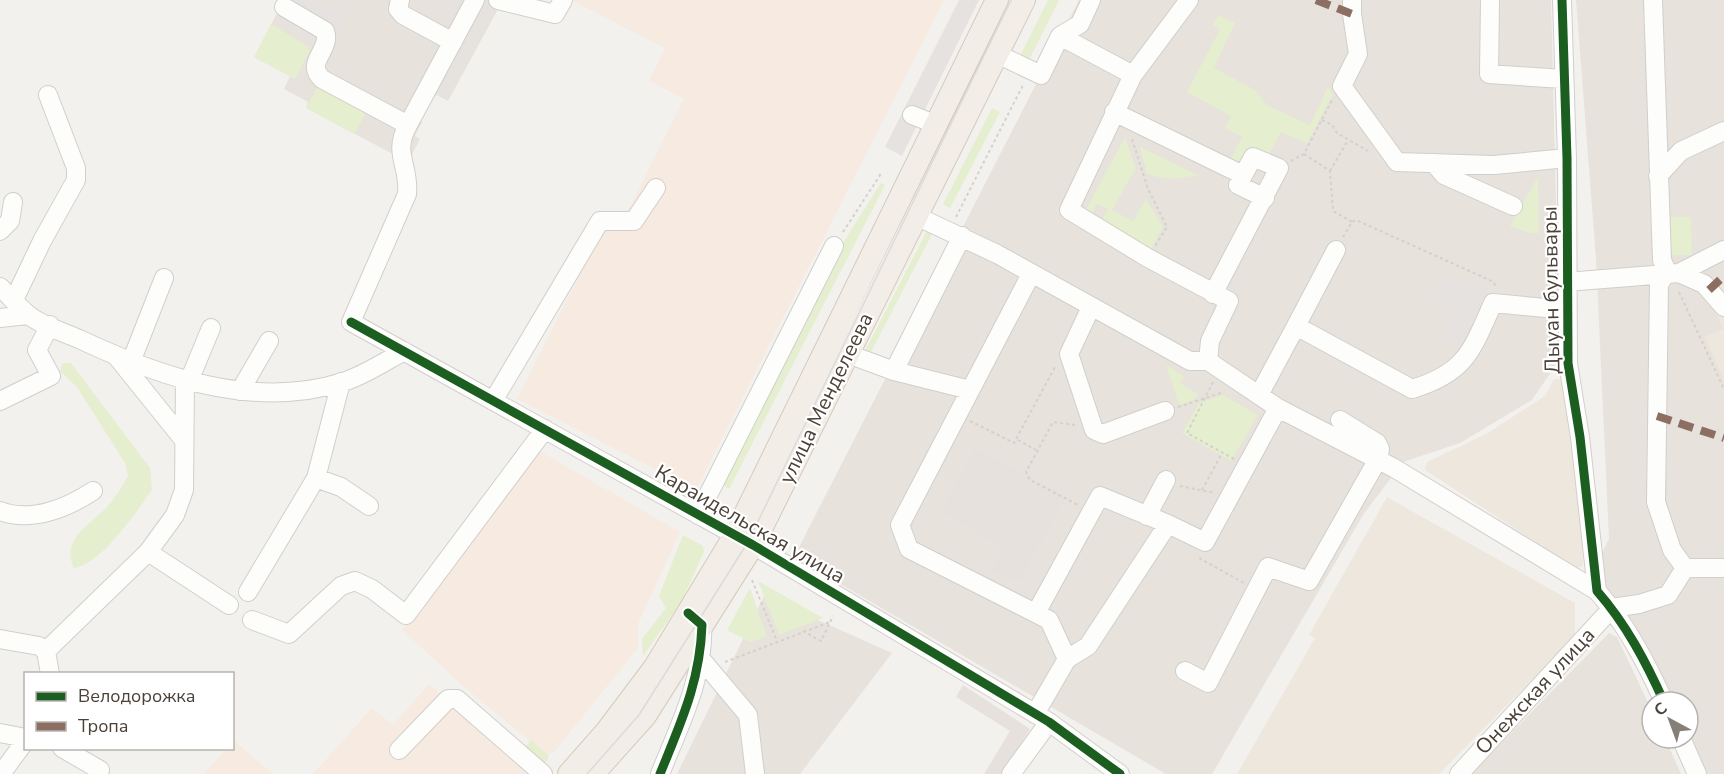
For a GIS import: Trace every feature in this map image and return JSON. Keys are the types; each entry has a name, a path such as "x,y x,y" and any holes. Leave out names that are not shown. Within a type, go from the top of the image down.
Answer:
{"main road":[{"name":"улица Менделеева","path":"744,540 997,0"},
{"name":"улица Менделеева","path":"593,774 645,716 695,619 744,540 848,354 1024,0"},
{"name":"улица Менделеева","path":"569,774 606,732 695,619"}],"street":[{"path":"400,0 399,9 403,15 453,42"},
{"path":"284,7 325,31 327,41 315,64 315,70 322,79 408,125 476,0"},
{"path":"498,0 555,14 563,0"},
{"path":"997,54 1041,75 1060,36 1080,24 1091,0"},
{"path":"1189,0 1133,75 1119,114 1070,210 1148,258 1229,301 1210,341 1214,365"},
{"path":"1353,0 1352,14 1358,54 1342,86 1397,162 1494,165 1567,158"},
{"path":"1490,0 1489,74 1563,79"},
{"name":"Дыуан бульвары","path":"1562,0 1567,158 1568,363 1580,436 1597,591"},
{"path":"1653,0 1662,260 1672,273"},
{"path":"1060,36 1133,75"},
{"path":"14,300 42,241 76,180 76,168 48,95"},
{"path":"1119,114 1243,175"},
{"path":"912,115 937,125"},
{"name":"Караидельская улица","path":"408,125 400,148 407,176 407,194 351,322 744,540 1042,718 1120,774"},
{"path":"1658,176 1681,151 1724,131"},
{"path":"1213,294 1264,198 1279,168 1253,157 1238,185 1264,198"},
{"path":"1434,163 1444,175 1513,206"},
{"path":"493,401 600,221 634,221 656,188"},
{"path":"0,231 10,221 13,202"},
{"path":"916,216 962,236 1190,361 1214,365 1278,408 1378,459 1597,591 1612,608 1646,662 1659,690"},
{"path":"894,371 962,236"},
{"path":"698,515 834,246"},
{"path":"1251,390 1296,326 1336,250"},
{"path":"1685,568 1672,550 1656,502 1659,284 1672,273 1724,250"},
{"path":"1566,282 1672,273 1704,284 1724,307"},
{"path":"1031,274 900,525 909,549 1049,620 1067,659"},
{"path":"124,359 164,278"},
{"path":"0,287 28,315 124,359 187,380 240,392 288,392 341,382 361,375 404,351"},
{"path":"1296,326 1412,389 1431,384 1451,372 1470,354 1493,303 1567,310"},
{"path":"1091,307 1069,354 1094,429 1103,434 1164,411"},
{"path":"0,318 28,315"},
{"path":"0,401 51,376 37,350 50,325"},
{"path":"46,651 148,552 175,515 184,490 183,439 187,380 211,328"},
{"path":"240,392 268,341"},
{"path":"848,354 894,371 969,390"},
{"path":"124,359 183,439"},
{"path":"248,592 315,478 341,382"},
{"path":"1036,613 1100,496 1205,542 1278,408"},
{"path":"1185,671 1208,683 1268,567 1309,581 1378,459 1380,449 1377,442 1340,420"},
{"path":"252,620 289,634 341,586 355,581 372,590 406,615 545,429"},
{"path":"315,478 341,487 369,506"},
{"path":"1147,516 1166,480"},
{"path":"0,511 38,514 58,510 93,491"},
{"path":"1011,774 1042,718 1067,659 1088,646 1168,524"},
{"path":"148,552 229,605"},
{"path":"1685,568 1724,568"},
{"path":"1612,608 1639,604 1668,595 1685,568"},
{"name":"Онежская улица","path":"1459,774 1612,608"},
{"path":"660,774 691,697 701,659 695,619"},
{"path":"0,639 39,646 46,651 50,672"},
{"path":"701,659 748,716 755,774"},
{"path":"399,750 448,699 457,699 543,774"},
{"path":"0,733 24,739"},
{"path":"1,774 24,742"},
{"path":"65,750 100,772"},
{"path":"95,750 100,772"},
{"path":"1686,750 1697,774"}],"path":[{"path":"1279,168 1304,154 1342,86"},
{"path":"1119,114 1148,189 1167,226 1148,258"},
{"path":"1322,120 1348,140 1386,162 1397,162"},
{"path":"1348,140 1330,171 1333,211 1352,222 1356,220 1494,282 1496,289 1493,303"},
{"path":"1304,154 1330,171"},
{"path":"834,246 882,172"},
{"path":"1336,250 1352,222"},
{"path":"1672,273 1724,389"},
{"path":"957,414 1011,443 1018,440 1059,358 1069,354"},
{"path":"1214,365 1205,398 1187,433 1247,465"},
{"path":"1164,411 1205,398 1251,390"},
{"path":"1091,511 1026,477 1037,450 1056,420 1094,429"},
{"path":"1018,440 1037,450"},
{"path":"1202,490 1223,452"},
{"path":"1166,480 1230,496"},
{"path":"1198,558 1256,590"},
{"path":"751,577 777,641"},
{"path":"803,631 821,641 833,616"},
{"path":"717,678 726,661 830,622"}],"shaded area":[{"path":"284,0 503,0 448,101 437,95 428,102 418,120 422,122 415,136 420,139 408,162 306,108 308,102 284,89 290,76 254,57"},
{"path":"289,0 315,0 346,17 328,50 277,22"},
{"path":"453,0 464,0 452,23 443,18"},
{"path":"488,0 498,4 446,99 437,94"},
{"path":"571,0 944,0 696,490 517,399 609,216 622,222 684,99 649,81 665,48"},
{"path":"959,0 979,0 902,156 885,147"},
{"path":"1079,0 1551,0 1560,359 1532,400 1460,443 1403,462 1363,515 1212,774 1166,774 794,557"},
{"path":"1576,0 1724,0 1724,774 1703,774 1693,750 1700,750 1700,690 1664,690 1636,628 1603,593 1601,555 1609,539 1596,259"},
{"path":"1448,275 1491,294 1466,351 1442,341 1456,311 1436,302"},
{"path":"1724,280 1724,380 1705,337 1723,329 1708,295"},
{"path":"1554,379 1564,380 1577,433 1583,565 1577,569 1425,470 1427,462 1486,434 1545,396"},
{"path":"975,448 1067,496 1019,581 992,571 1003,549 941,510"},
{"path":"536,449 680,532 638,624 638,648 554,752 547,755 470,692 402,630"},
{"path":"1387,497 1575,603 1575,636 1439,774 1237,774 1315,638 1309,635"},
{"path":"764,596 892,653 800,774 677,774"},
{"path":"1609,633 1617,637 1642,690 1640,690 1640,750 1670,750 1681,774 1471,774"},
{"path":"429,684 532,774 313,774 372,708 393,725"},
{"path":"963,685 1030,729 1002,774 984,774 1010,731 956,697"},
{"path":"234,741 273,774 204,774 225,750 234,750"}],"green space":[{"path":"1048,0 1059,0 1027,64 1018,60"},
{"path":"1218,15 1235,23 1214,68 1255,90 1267,105 1310,125 1328,87 1333,94 1307,143 1281,132 1266,160 1242,171 1228,164 1242,137 1225,128 1231,116 1187,92 1220,29 1213,25"},
{"path":"271,24 309,47 310,51 295,79 254,57"},
{"path":"318,86 362,109 365,115 354,134 306,108"},
{"path":"992,108 1000,112 950,208 943,204"},
{"path":"1125,137 1136,168 1112,210 1133,221 1146,199 1163,227 1149,253 1114,234 1117,228 1102,220 1108,209 1097,204 1089,219 1083,215"},
{"path":"1140,147 1198,175 1172,179 1153,176 1147,173"},
{"path":"1538,177 1539,233 1529,233 1510,226"},
{"path":"881,183 885,185 729,489 723,485 841,246"},
{"path":"1668,217 1691,217 1692,255 1669,255"},
{"path":"927,231 932,234 869,356 864,353"},
{"path":"63,363 71,363 150,468 152,490 118,536 107,547 85,564 74,568 71,549 74,541 85,527 110,504 128,476 125,463 77,387 60,371"},
{"path":"1166,365 1184,376 1180,383 1198,394 1194,400 1179,405"},
{"path":"1223,395 1258,415 1231,461 1182,433 1199,403"},
{"path":"683,535 703,546 704,552 681,602 643,656 642,639 666,608 659,596"},
{"path":"758,581 823,618 779,635"},
{"path":"750,588 767,637 750,642 727,630"},
{"path":"531,740 549,756 546,762 524,748"}],"tram line":[{"path":"587,774 639,715 748,542 1011,0"}],"marked path":[{"path":"1316,0 1352,14"},
{"path":"1709,290 1724,276"},
{"path":"1657,416 1724,438"}],"cycle path":[{"path":"1562,0 1567,158 1568,363 1580,437 1597,591 1635,644 1658,690"},
{"path":"351,322 753,545 1049,722 1120,774"},
{"path":"660,774 688,701 698,665 702,625 688,613"}]}
